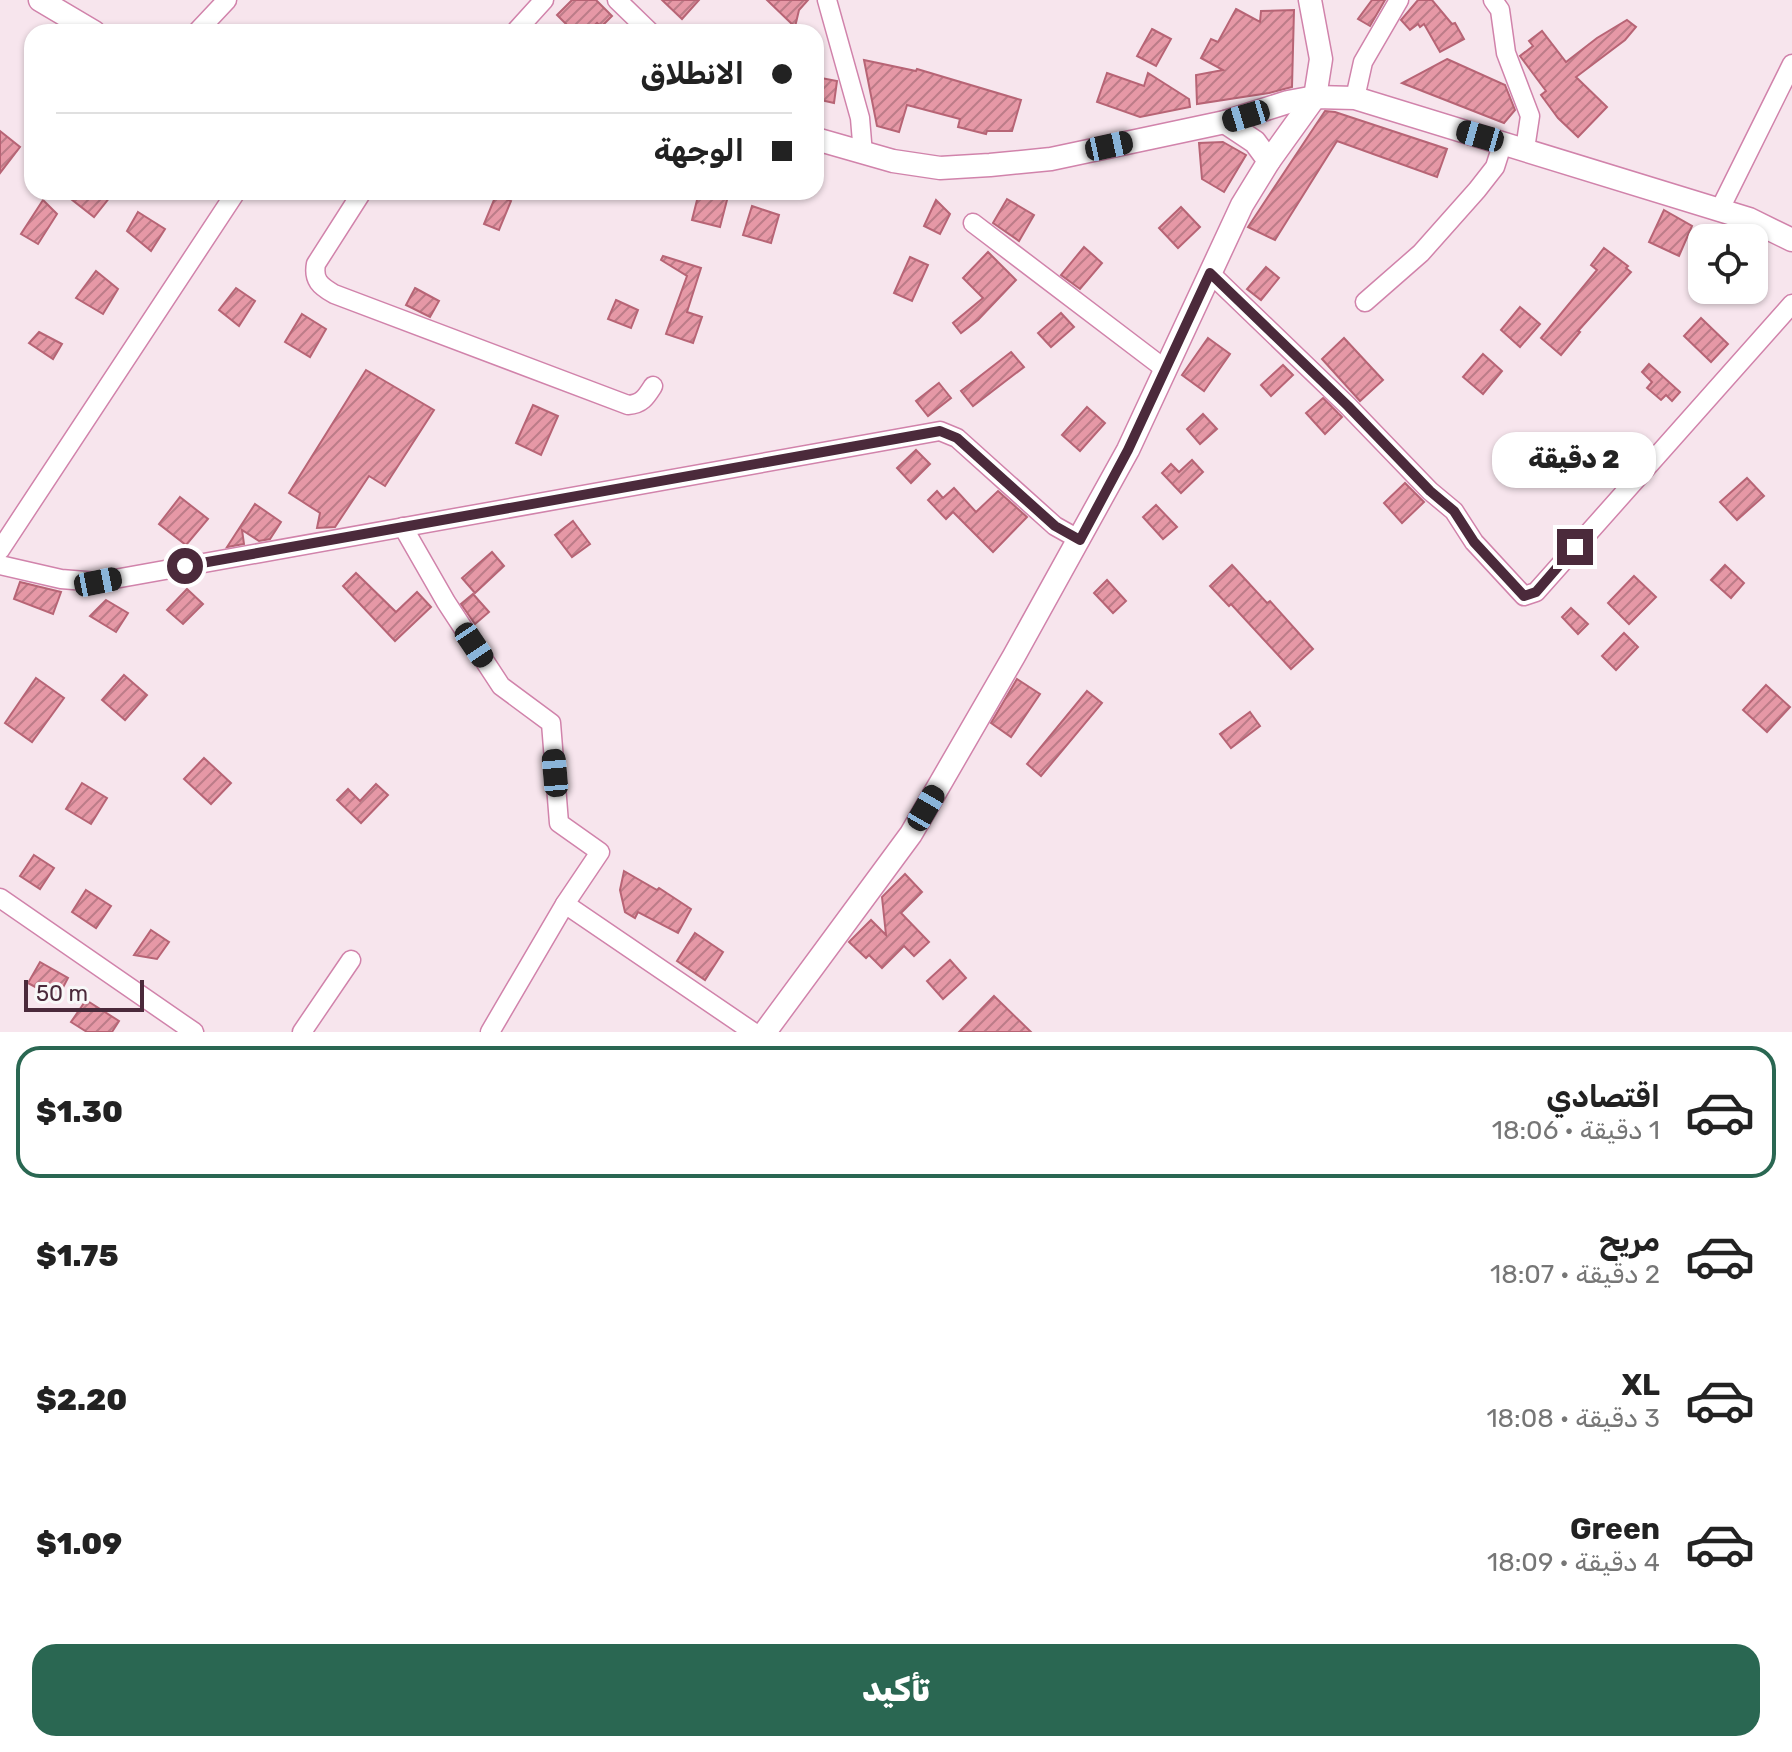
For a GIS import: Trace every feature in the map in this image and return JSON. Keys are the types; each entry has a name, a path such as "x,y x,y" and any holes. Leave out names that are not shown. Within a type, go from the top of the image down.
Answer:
{"street":[{"path":"40,0 80,24"},
{"path":"204,24 227,0"},
{"path":"522,24 544,0"},
{"path":"617,0 642,24"},
{"path":"827,0 860,118 863,154"},
{"path":"765,1032 911,834 1080,540 1128,450 1242,205 1315,97 1321,59 1310,0"},
{"path":"1355,98 1363,62 1399,0"},
{"path":"1493,0 1500,10 1506,53 1530,116 1525,149"},
{"path":"1719,211 1792,64"},
{"path":"824,142 863,154 940,168 990,165 1051,159 1225,122 1288,102 1315,97 1355,98 1749,219 1792,240"},
{"path":"1225,122 1255,142 1269,161"},
{"path":"1365,302 1421,253 1477,190 1495,167 1503,142"},
{"path":"0,550 231,200"},
{"path":"357,200 316,264 314,274 320,286 334,294 628,405 645,399 653,386"},
{"path":"973,223 1165,369"},
{"path":"1210,273 1348,406 1430,491 1454,511 1474,542 1524,596 1536,592 1792,304"},
{"path":"0,565 61,579 98,582 940,431 957,438 1055,526 1080,540"},
{"path":"403,527 446,602 501,686 551,723 559,823 600,852 565,904 490,1032"},
{"path":"0,898 194,1032"},
{"path":"565,904 753,1032"},
{"path":"302,1032 351,960"}],"building":[{"path":"572,0 596,0 612,16 604,24 566,24 557,15"},
{"path":"662,0 699,0 682,19"},
{"path":"767,0 808,0 799,10 796,24 792,24"},
{"path":"1372,0 1385,0 1370,26 1358,19"},
{"path":"1418,0 1432,0 1452,24 1455,23 1464,39 1440,52 1424,24 1410,30 1401,20"},
{"path":"1236,9 1260,22 1261,11 1294,10 1292,87 1197,104 1196,75 1223,70 1201,58 1211,39 1218,42"},
{"path":"1627,20 1636,27 1625,40 1576,77 1607,107 1578,137 1558,118 1541,95 1546,91 1520,56 1533,46 1529,41 1542,31 1566,62"},
{"path":"1152,29 1171,39 1156,66 1137,56"},
{"path":"1447,59 1505,85 1515,110 1504,123 1402,83"},
{"path":"864,60 917,69 1021,100 1012,131 987,131 986,134 958,127 960,119 907,105 899,132 877,126"},
{"path":"1107,73 1144,86 1148,73 1189,99 1190,107 1140,117 1097,102"},
{"path":"824,79 837,81 834,103 824,101"},
{"path":"1325,111 1447,149 1437,177 1337,141 1275,240 1248,227"},
{"path":"0,131 20,147 0,173"},
{"path":"1223,142 1246,155 1224,192 1202,179 1199,143"},
{"path":"1007,199 1034,215 1019,241 993,223"},
{"path":"43,200 57,214 38,244 21,234"},
{"path":"72,200 108,200 94,217"},
{"path":"494,200 511,201 499,230 484,224"},
{"path":"697,200 727,200 720,227 692,220"},
{"path":"936,200 950,214 940,234 924,226"},
{"path":"752,206 779,215 771,243 743,235"},
{"path":"1181,207 1200,227 1178,248 1159,228"},
{"path":"1664,210 1688,224 1688,235 1679,256 1649,242"},
{"path":"138,212 165,229 151,251 127,231"},
{"path":"1084,247 1102,263 1080,289 1061,275"},
{"path":"1604,248 1628,266 1626,268 1631,272 1578,331 1561,355 1541,338 1597,270 1591,265"},
{"path":"988,252 1016,280 978,320 961,333 953,323 983,298 963,278"},
{"path":"663,256 701,268 687,312 702,317 693,343 666,334 687,276 661,260"},
{"path":"910,257 928,265 912,301 894,293"},
{"path":"1266,267 1279,278 1261,300 1247,289"},
{"path":"96,271 118,289 103,314 76,298"},
{"path":"236,288 255,301 239,326 219,310"},
{"path":"415,288 439,301 430,317 406,305"},
{"path":"616,300 638,310 631,328 608,319"},
{"path":"1520,307 1540,324 1520,347 1501,330"},
{"path":"1061,313 1074,327 1051,347 1038,333"},
{"path":"302,314 326,329 310,357 285,342"},
{"path":"1701,318 1728,344 1711,362 1684,336"},
{"path":"39,332 62,344 53,359 29,343"},
{"path":"1208,338 1230,354 1204,391 1182,375"},
{"path":"1344,338 1383,380 1360,401 1322,359"},
{"path":"1011,352 1024,367 973,406 961,391"},
{"path":"1483,354 1502,371 1483,394 1463,377"},
{"path":"1649,364 1680,392 1672,401 1666,395 1661,400 1647,388 1652,382 1642,372"},
{"path":"1283,365 1293,375 1271,396 1261,385"},
{"path":"366,370 434,410 385,486 369,476 335,527 317,528 320,513 289,493"},
{"path":"939,383 951,398 928,416 916,401"},
{"path":"1323,398 1342,417 1325,434 1306,413"},
{"path":"533,405 558,416 541,455 516,443"},
{"path":"1087,407 1105,423 1080,451 1062,435"},
{"path":"1203,414 1217,429 1200,444 1187,429"},
{"path":"1626,437 1643,452 1623,475 1606,460"},
{"path":"916,450 930,464 911,483 897,468"},
{"path":"1192,460 1203,472 1181,493 1162,473 1171,464 1179,472"},
{"path":"1747,478 1764,496 1737,520 1720,502"},
{"path":"1405,483 1424,502 1402,523 1384,503"},
{"path":"954,488 976,512 998,491 1027,517 993,552 953,512 946,519 928,500 937,491 943,498"},
{"path":"180,497 208,519 186,545 159,524"},
{"path":"255,504 281,522 270,539 259,541 242,530 244,544 227,547"},
{"path":"1156,505 1177,527 1163,539 1143,517"},
{"path":"573,521 590,544 572,557 555,535"},
{"path":"492,552 504,566 475,593 462,578"},
{"path":"1232,565 1313,649 1291,669 1231,604 1229,606 1210,586"},
{"path":"1725,565 1744,583 1731,598 1711,580"},
{"path":"356,573 396,612 417,592 431,607 395,641 343,586"},
{"path":"1634,576 1656,597 1629,624 1608,603"},
{"path":"1107,580 1126,601 1113,613 1094,593"},
{"path":"20,582 61,592 53,614 14,599"},
{"path":"187,589 203,604 183,624 167,610"},
{"path":"473,594 489,612 475,624 461,604"},
{"path":"106,600 128,613 116,632 90,616"},
{"path":"1571,608 1588,624 1578,634 1562,617"},
{"path":"1624,633 1638,647 1616,670 1602,656"},
{"path":"124,675 147,695 125,720 102,700"},
{"path":"36,678 64,698 32,742 5,723"},
{"path":"1017,679 1040,694 1011,737 991,723"},
{"path":"1766,685 1790,707 1767,732 1743,710"},
{"path":"1087,691 1102,703 1041,776 1027,764"},
{"path":"1250,712 1260,726 1231,748 1220,734"},
{"path":"204,758 231,783 211,804 184,779"},
{"path":"82,783 107,798 91,824 66,809"},
{"path":"376,784 388,795 361,823 337,800 348,789 360,801"},
{"path":"34,855 54,868 40,889 20,876"},
{"path":"624,871 657,890 659,888 691,909 678,933 638,912 635,918 625,912 620,890"},
{"path":"905,874 922,892 901,913 929,942 914,956 904,946 882,968 849,942 871,920 886,935 882,897"},
{"path":"86,890 111,906 96,928 72,912"},
{"path":"151,930 169,942 157,959 134,955"},
{"path":"695,933 723,952 705,980 677,961"},
{"path":"950,960 966,978 943,999 927,981"},
{"path":"40,962 68,978 57,999 28,983"},
{"path":"994,996 1031,1032 959,1032"},
{"path":"86,1000 119,1021 112,1032 87,1032 71,1022"}],"route":[{"path":"185,566 940,431 957,438 1055,526 1080,540 1128,450 1210,273 1348,406 1430,491 1454,511 1474,542 1524,596 1536,592 1575,547"}]}
